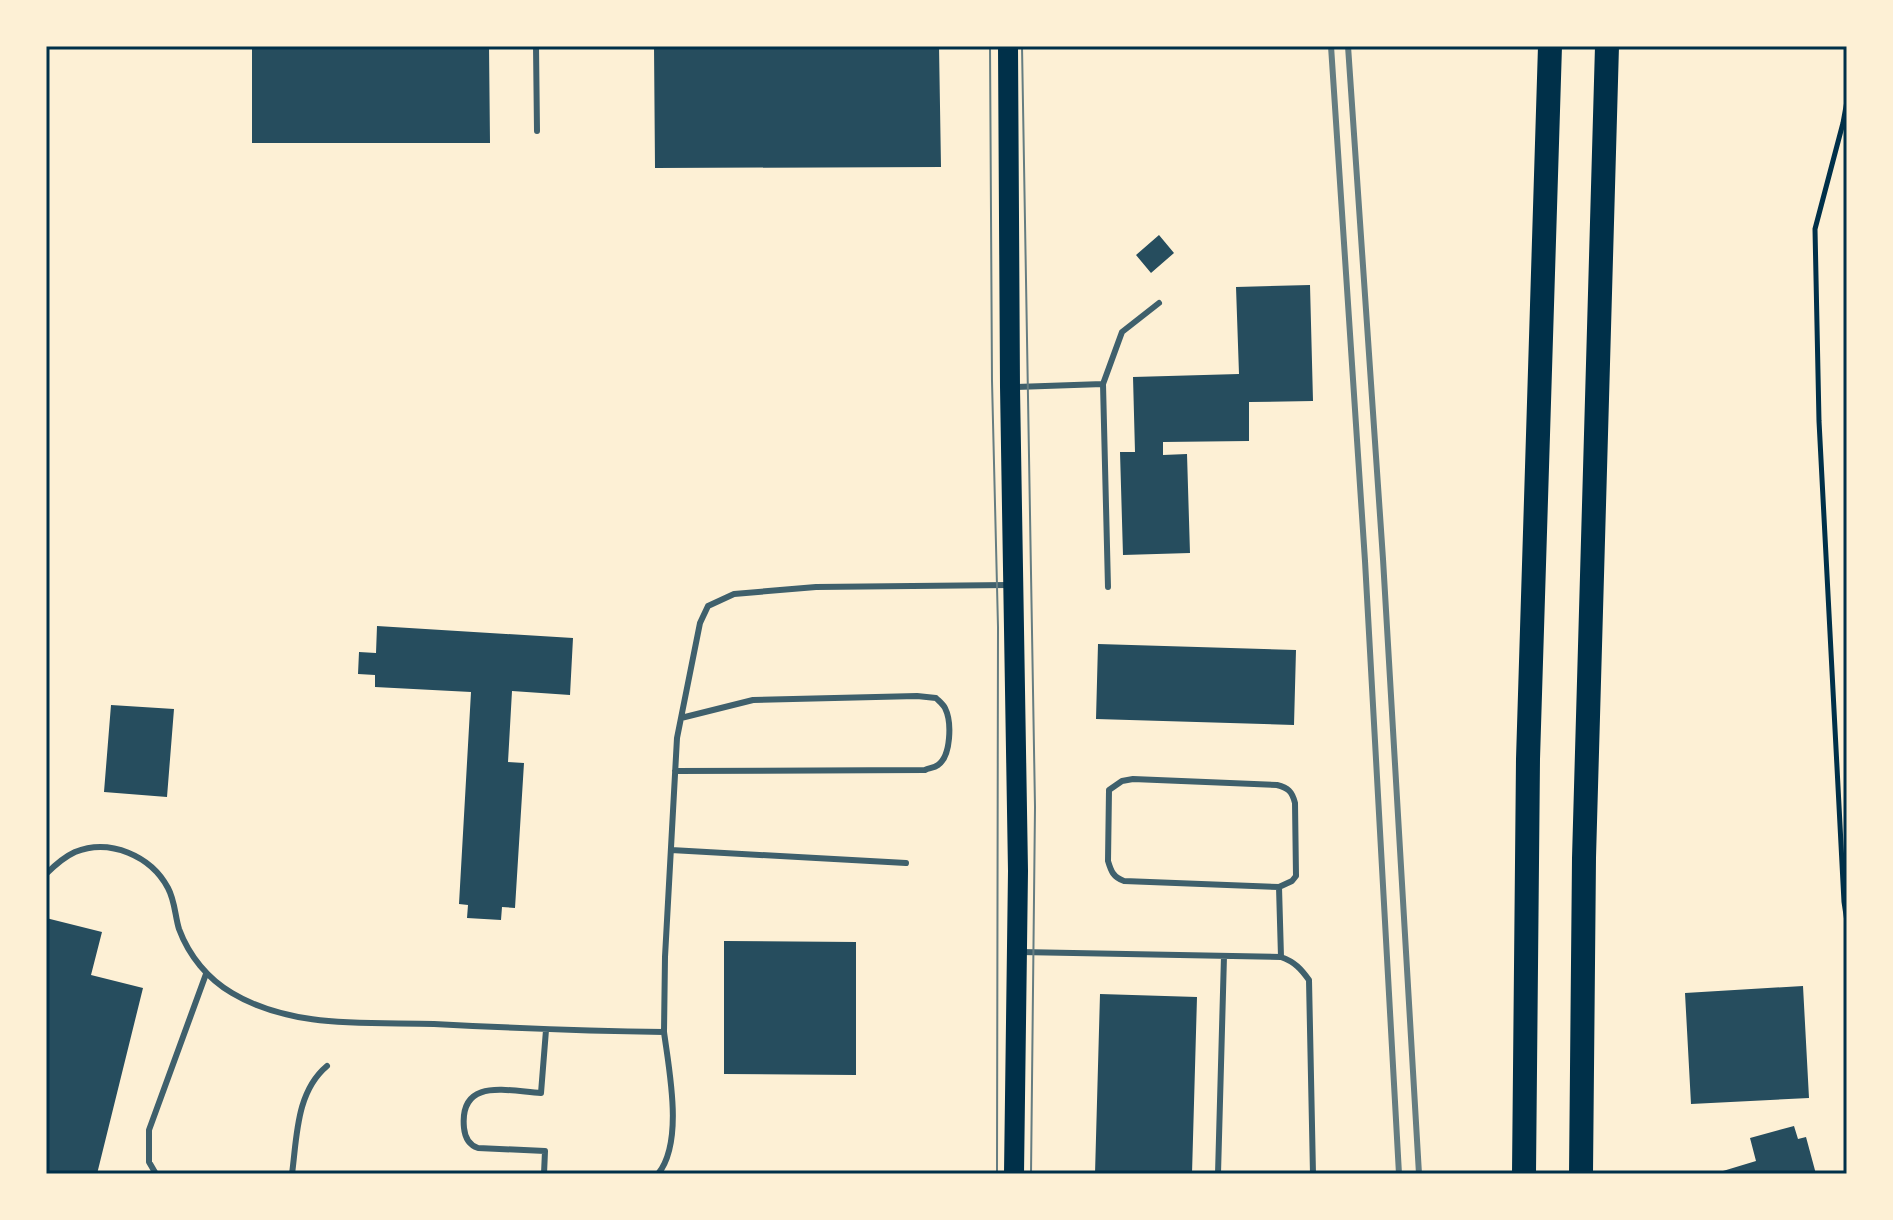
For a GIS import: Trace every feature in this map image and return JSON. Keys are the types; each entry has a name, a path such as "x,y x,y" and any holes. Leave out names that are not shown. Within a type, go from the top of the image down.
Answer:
{"highway":[{"path":"1524,1174 1528,759 1550,46"},
{"path":"1581,1174 1584,858 1607,46"}],"main road":[{"path":"1008,56 1018,871 1014,1174"}],"lane":[{"path":"536,46 537,131"},
{"path":"1108,587 1103,384 1122,332 1159,303"},
{"path":"1010,387 1103,384"},
{"path":"658,1174 663,1168 670,1144 673,1105 664,1032 677,738 700,623 708,606 734,594 816,587 1013,585"},
{"path":"675,771 925,770 939,764 947,753 946,710 936,698 753,700 681,718"},
{"path":"1133,779 1286,787 1293,793 1295,803 1296,876 1279,887 1124,881 1116,878 1108,861 1109,790 1122,781 1133,779"},
{"path":"46,874 75,852 101,847 125,851 143,859 169,889 179,930 206,974 233,994 278,1013 319,1020 664,1032"},
{"path":"671,850 906,863"},
{"path":"1279,887 1281,957"},
{"path":"1016,952 1281,957 1292,961 1309,980 1313,1174"},
{"path":"1218,1174 1224,956"},
{"path":"156,1174 149,1162 149,1130 206,974"},
{"path":"544,1174 545,1151 478,1148 471,1146 464,1128 467,1103 473,1094 489,1090 541,1093 546,1030"},
{"path":"292,1174 302,1104 316,1075 327,1066"}],"path":[{"path":"1847,101 1845,122 1815,229 1819,421 1847,922"}],"building":[{"path":"252,46 489,46 490,143 252,143"},
{"path":"654,46 939,46 941,167 655,168"},
{"path":"1159,235 1174,253 1151,273 1136,255"},
{"path":"1310,285 1313,401 1249,402 1249,441 1163,442 1163,455 1187,454 1190,553 1123,555 1120,452 1135,452 1133,377 1239,374 1236,287"},
{"path":"377,626 573,638 570,695 512,691 508,762 524,763 515,908 502,907 501,920 467,918 468,905 459,904 471,692 375,687 375,675 358,674 359,652 376,653"},
{"path":"1098,644 1296,650 1294,725 1096,719"},
{"path":"111,705 174,709 167,797 104,792"},
{"path":"46,918 102,932 91,975 143,988 97,1174 46,1174"},
{"path":"724,941 856,942 856,1075 724,1074"},
{"path":"1803,986 1809,1098 1691,1104 1685,993"},
{"path":"1100,994 1197,997 1192,1174 1095,1174"},
{"path":"1794,1126 1798,1139 1806,1137 1816,1174 1713,1174 1756,1161 1750,1138"}],"tram line":[{"path":"990,46 992,381 998,627 997,1174"},
{"path":"1022,46 1035,807 1031,1174"}],"railway":[{"path":"1331,46 1365,561 1399,1174"},
{"path":"1348,46 1383,559 1419,1174"}]}
